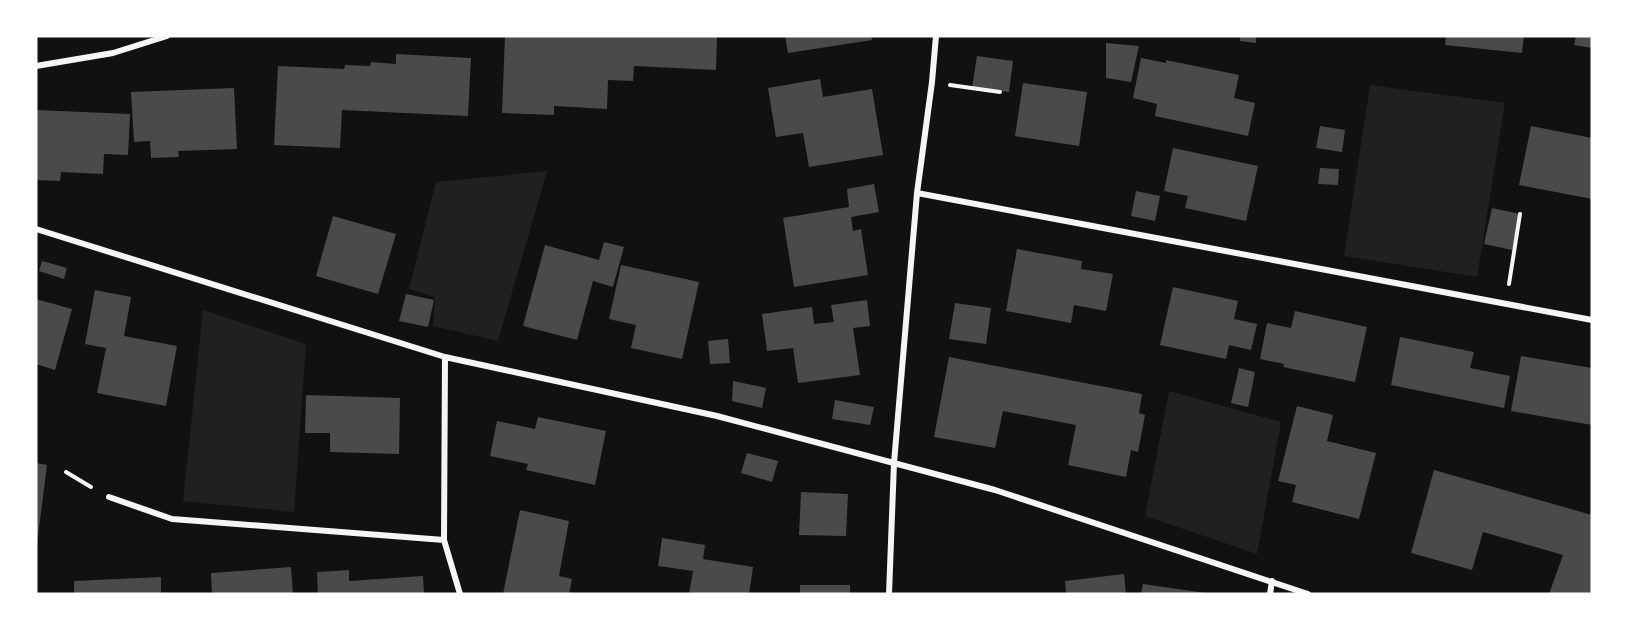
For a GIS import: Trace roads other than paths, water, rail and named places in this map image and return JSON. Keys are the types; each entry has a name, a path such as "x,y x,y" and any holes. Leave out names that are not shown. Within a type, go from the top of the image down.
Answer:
{"street":[{"path":"36,66 113,53 167,36"},
{"path":"889,594 894,463 918,193 933,82 936,36"},
{"path":"918,193 1592,320"},
{"path":"36,229 445,357 717,416 995,490 1308,594"},
{"path":"445,357 444,540 460,594"},
{"path":"109,497 172,519 444,540"},
{"path":"1270,594 1272,581"}]}
